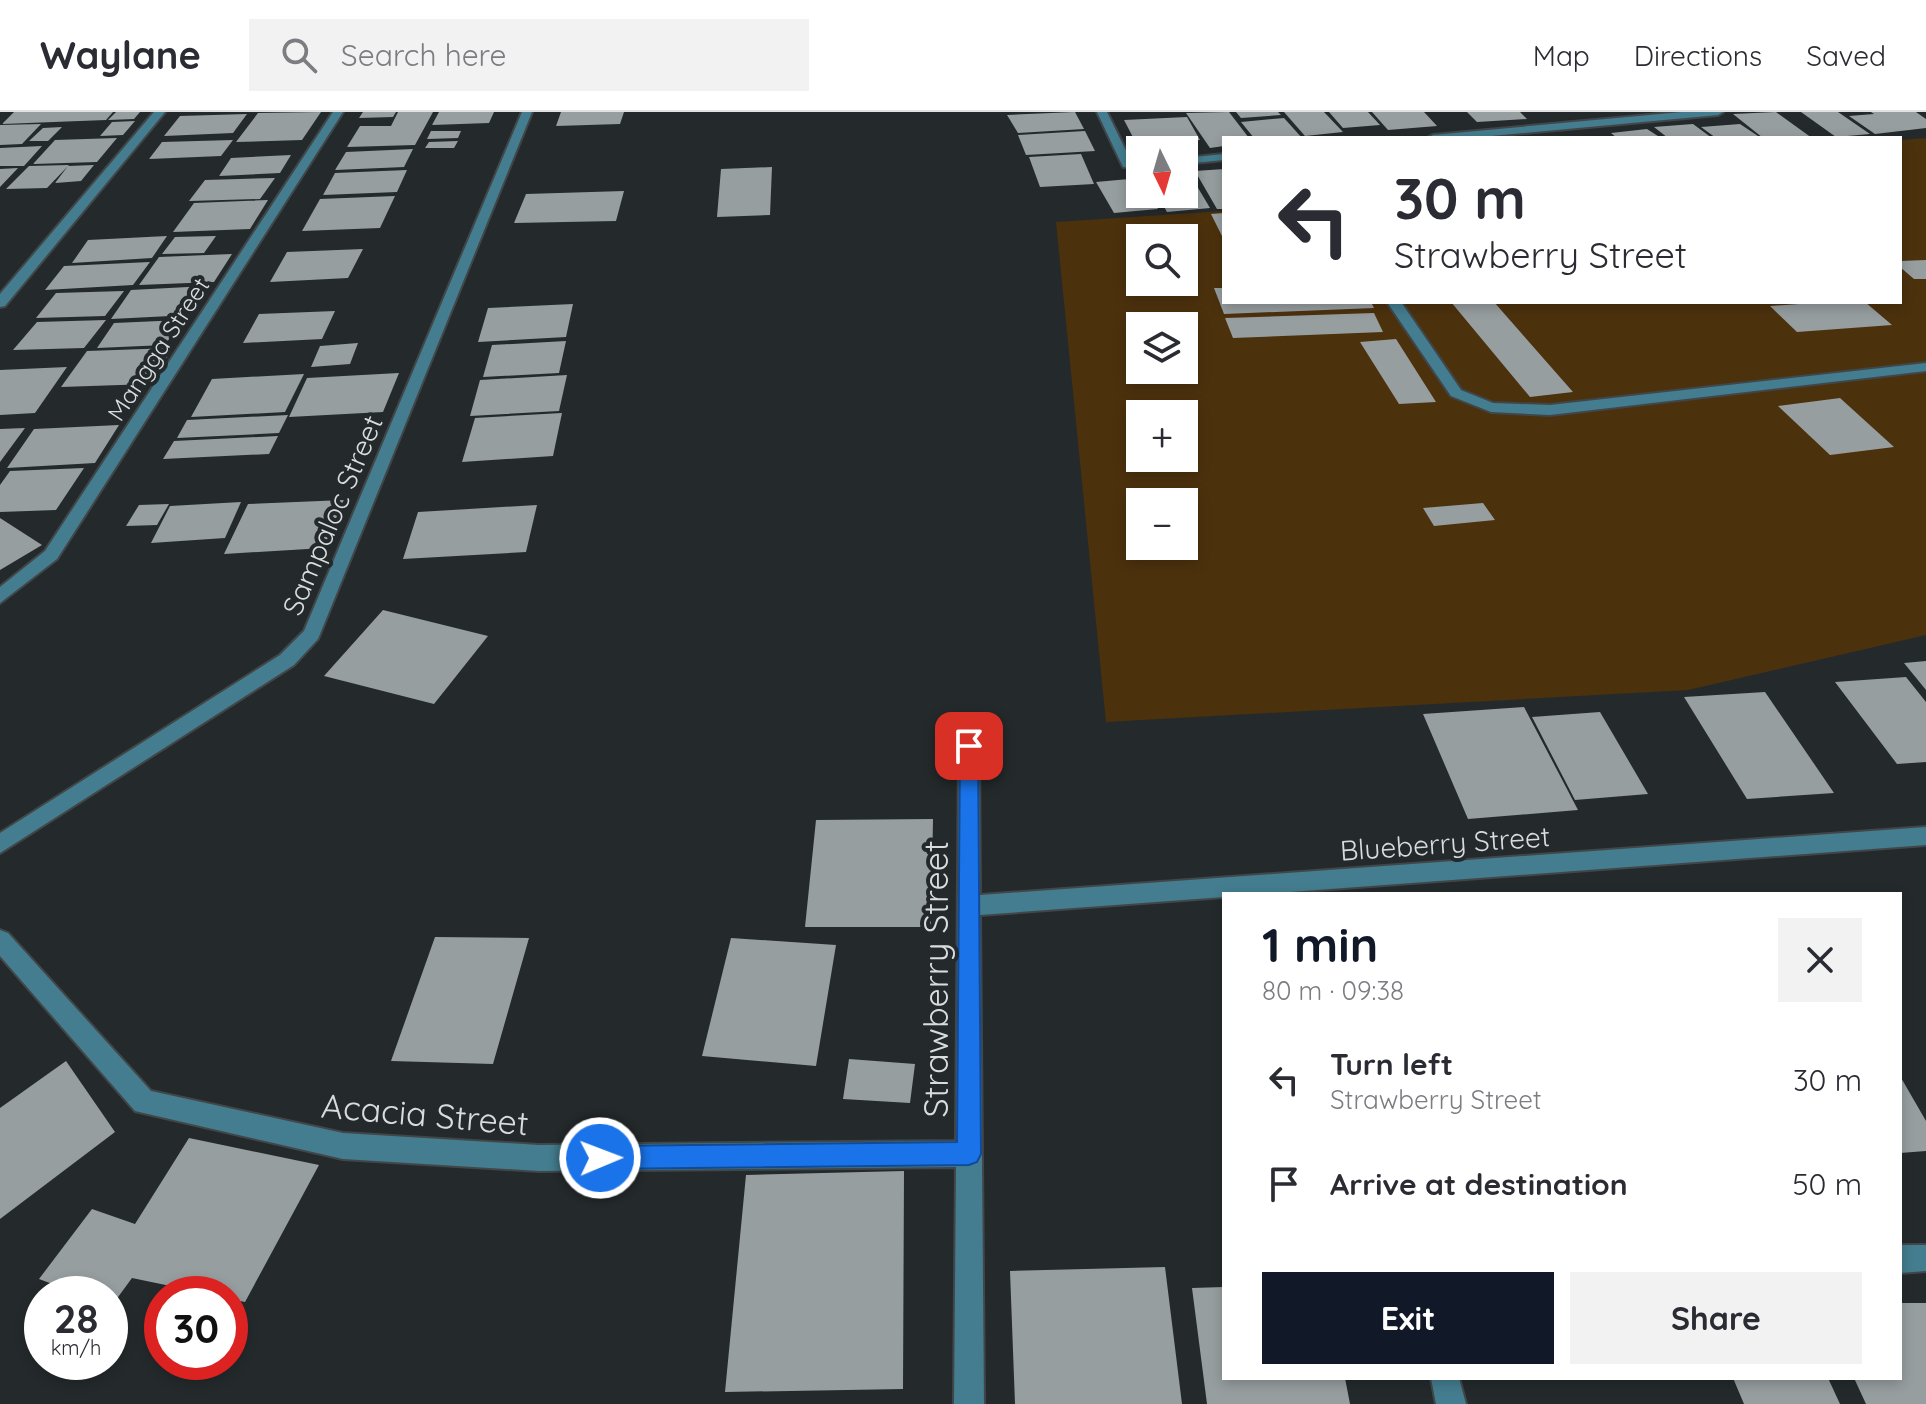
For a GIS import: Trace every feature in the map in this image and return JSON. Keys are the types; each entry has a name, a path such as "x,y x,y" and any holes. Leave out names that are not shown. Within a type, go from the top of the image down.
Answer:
{"street":[{"path":"0,303 160,112"},
{"name":"Mangga Street","path":"0,597 51,555 338,112"},
{"name":"Sampaloc Street","path":"0,844 287,660 312,634 527,112"},
{"path":"1102,112 1126,152"},
{"path":"1455,136 1718,112"},
{"path":"1198,160 1222,157"},
{"path":"1395,304 1456,393 1491,407 1550,410 1926,367"},
{"name":"Strawberry Street","path":"969,746 969,1404"},
{"name":"Blueberry Street","path":"969,906 1926,836"},
{"name":"Acacia Street","path":"0,940 144,1102 343,1146 539,1158 969,1154"},
{"path":"1902,1259 1926,1258"},
{"path":"1445,1380 1451,1404"}],"shaded area":[{"path":"1926,138 1926,635 1688,690 1106,722 1056,222 1222,211 1222,304 1902,304 1902,140"}],"building":[{"path":"14,112 113,112 106,120 2,124"},
{"path":"116,112 140,112 134,119 108,120"},
{"path":"321,112 302,140 236,142 258,113"},
{"path":"363,112 396,112 393,117 359,118"},
{"path":"398,112 433,112 415,145 347,147 360,126 391,126"},
{"path":"439,112 494,112 489,123 432,125"},
{"path":"561,112 624,112 620,124 556,126"},
{"path":"1075,112 1084,129 1018,133 1007,115"},
{"path":"1229,112 1247,136 1222,136 1222,146 1210,148 1186,113"},
{"path":"1236,112 1278,112 1281,115 1241,118"},
{"path":"1284,112 1324,112 1343,132 1305,136"},
{"path":"1329,112 1368,112 1380,125 1343,128"},
{"path":"1372,112 1424,112 1437,126 1388,130"},
{"path":"1467,112 1520,112 1527,119 1477,122"},
{"path":"1776,112 1809,136 1760,136 1733,114"},
{"path":"1801,112 1838,112 1870,134 1835,136"},
{"path":"1871,112 1916,112 1926,119 1926,128 1875,134 1849,116 1874,114"},
{"path":"247,114 233,133 164,136 180,116"},
{"path":"1187,117 1198,136 1132,136 1124,120"},
{"path":"1284,118 1300,136 1252,136 1241,122"},
{"path":"135,121 123,135 100,136 112,122"},
{"path":"41,124 22,144 0,145 0,125"},
{"path":"1693,124 1709,136 1665,136 1654,127"},
{"path":"1740,124 1758,136 1713,136 1701,127"},
{"path":"62,127 48,141 29,141 43,128"},
{"path":"1647,129 1658,136 1615,136 1611,133"},
{"path":"431,131 461,131 458,138 427,139"},
{"path":"1085,131 1095,151 1026,155 1018,135"},
{"path":"117,138 97,162 33,164 55,140"},
{"path":"233,140 221,156 149,159 162,142"},
{"path":"458,141 454,148 425,148 429,142"},
{"path":"42,146 24,166 0,166 0,148"},
{"path":"413,149 404,167 335,170 346,152"},
{"path":"1081,154 1094,184 1040,187 1029,157"},
{"path":"291,155 280,173 219,176 231,158"},
{"path":"69,165 47,188 6,189 29,166"},
{"path":"94,165 81,181 55,183 68,166"},
{"path":"772,167 770,215 717,217 721,169"},
{"path":"18,168 0,187 0,169"},
{"path":"1222,169 1222,209 1217,209 1198,171"},
{"path":"407,170 397,192 323,195 335,173"},
{"path":"275,178 260,199 189,201 205,180"},
{"path":"1126,179 1126,208 1158,209 1114,213 1096,182"},
{"path":"1198,188 1210,208 1167,212 1165,208 1198,208"},
{"path":"624,191 616,221 514,223 526,194"},
{"path":"395,196 380,228 302,231 320,199"},
{"path":"268,200 250,229 173,232 194,203"},
{"path":"1222,213 1222,236 1211,214"},
{"path":"167,236 152,258 72,263 88,240"},
{"path":"216,236 204,253 162,254 175,237"},
{"path":"363,249 348,278 270,282 287,252"},
{"path":"232,254 214,282 139,285 159,257"},
{"path":"1926,260 1926,279 1914,279 1902,269 1902,261"},
{"path":"150,262 133,285 45,290 64,266"},
{"path":"207,286 190,315 111,319 131,290"},
{"path":"1214,288 1222,288 1222,304 1372,304 1374,308 1224,314"},
{"path":"124,291 105,316 36,318 56,293"},
{"path":"573,304 566,337 478,342 488,308"},
{"path":"1453,304 1496,304 1573,392 1530,397"},
{"path":"1867,304 1892,325 1797,332 1770,306"},
{"path":"335,311 322,339 243,343 259,314"},
{"path":"1374,313 1383,332 1233,338 1225,318"},
{"path":"106,320 84,348 13,350 37,322"},
{"path":"182,320 165,345 97,348 114,323"},
{"path":"1396,339 1436,402 1399,404 1360,342"},
{"path":"566,341 559,373 483,377 492,345"},
{"path":"358,343 350,364 311,367 320,346"},
{"path":"173,348 150,384 61,387 87,351"},
{"path":"67,367 35,413 0,415 0,370"},
{"path":"399,373 383,412 289,417 307,378"},
{"path":"304,374 285,412 191,417 212,379"},
{"path":"567,375 559,411 470,416 480,380"},
{"path":"1840,398 1894,447 1830,455 1778,406"},
{"path":"562,413 553,456 462,462 475,418"},
{"path":"288,415 279,433 177,438 187,420"},
{"path":"119,425 95,463 7,468 34,429"},
{"path":"25,428 0,462 0,429"},
{"path":"278,436 269,454 163,459 174,441"},
{"path":"84,468 56,510 0,512 0,485 10,471"},
{"path":"344,500 324,548 224,554 248,504"},
{"path":"241,502 225,538 151,543 170,506"},
{"path":"1483,503 1495,520 1434,526 1423,508"},
{"path":"169,504 157,525 126,526 139,505"},
{"path":"537,505 526,552 403,559 418,512"},
{"path":"0,518 42,545 0,570"},
{"path":"383,610 488,636 434,704 324,676"},
{"path":"1926,661 1926,690 1904,663"},
{"path":"1906,677 1926,702 1926,762 1897,764 1835,682"},
{"path":"1765,692 1834,793 1747,799 1684,697"},
{"path":"1524,707 1578,810 1468,819 1423,714"},
{"path":"1600,712 1648,794 1575,800 1532,717"},
{"path":"933,819 931,927 805,927 816,820"},
{"path":"435,937 529,938 493,1064 391,1061"},
{"path":"731,938 836,945 816,1066 702,1056"},
{"path":"849,1059 915,1064 910,1103 843,1099"},
{"path":"66,1061 115,1132 0,1219 0,1108"},
{"path":"1902,1079 1926,1121 1926,1151 1902,1153"},
{"path":"189,1138 319,1165 248,1296 248,1276 144,1276 144,1280 132,1278 128,1283 128,1276 41,1276 92,1209 135,1224"},
{"path":"904,1171 903,1389 725,1392 746,1175"},
{"path":"1165,1267 1182,1404 1015,1404 1010,1271"},
{"path":"1222,1287 1222,1380 1345,1380 1350,1404 1207,1404 1192,1288"},
{"path":"1902,1303 1926,1303 1926,1404 1866,1404 1855,1380 1902,1380"},
{"path":"1734,1380 1829,1380 1840,1404 1744,1404"}],"route":[{"path":"600,1158 969,1154 969,746"}]}
